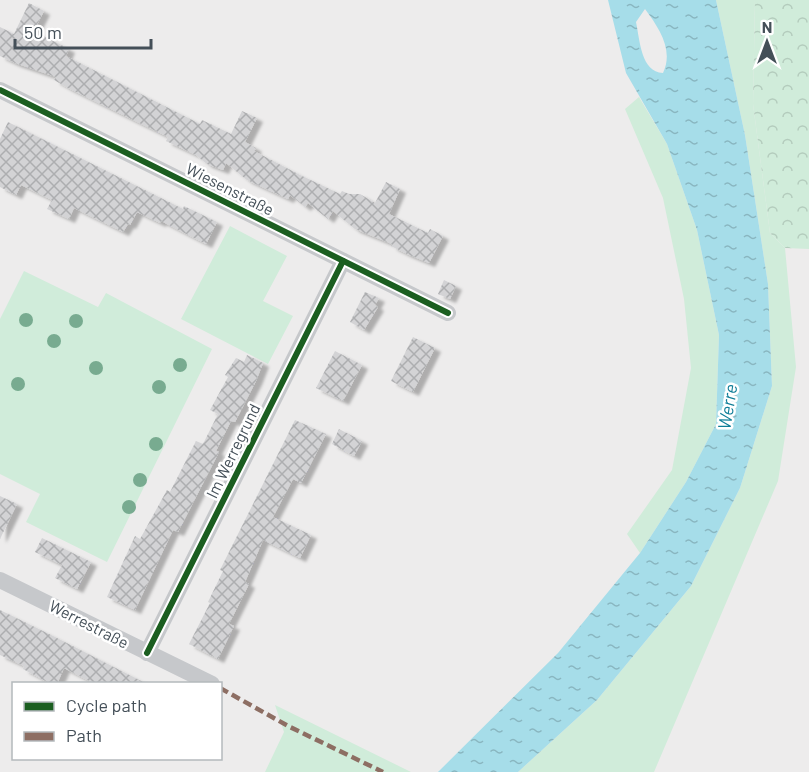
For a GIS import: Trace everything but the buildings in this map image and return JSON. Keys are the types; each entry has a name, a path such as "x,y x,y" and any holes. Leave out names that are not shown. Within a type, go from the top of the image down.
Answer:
{"street":[{"name":"Wiesenstraße","path":"0,90 448,313"},
{"name":"Im Werregrund","path":"147,654 343,261"},
{"name":"Werrestraße","path":"0,580 208,682"}],"green space":[{"path":"716,0 755,0 753,104 770,233 785,248 796,367 778,481 654,772 518,772 597,700 691,586 740,488 772,386 768,284 745,135"},
{"path":"755,0 809,0 809,249 785,248 770,233 753,104"},
{"path":"639,97 667,144 697,230 719,335 716,424 686,482 640,553 627,534 672,470 691,368 684,299 663,198 625,109"},
{"path":"230,226 287,256 263,301 293,316 268,364 181,319"},
{"path":"24,271 98,307 106,293 212,349 107,562 26,522 40,494 0,474 0,319"},
{"path":"275,705 411,772 265,772 284,732"}],"water":[{"name":"Werre","path":"608,0 716,0 745,135 768,284 772,386 740,488 691,586 597,700 518,772 438,772 558,653 640,553 686,482 716,424 719,335 697,230 667,144 626,73","holes":["645,9 660,32 666,48 667,56 663,73 650,67 640,46 636,22"]}],"marked path":[{"path":"222,689 290,727 383,772"}],"cycle path":[{"path":"0,90 448,313"},
{"path":"147,653 343,261"}]}
